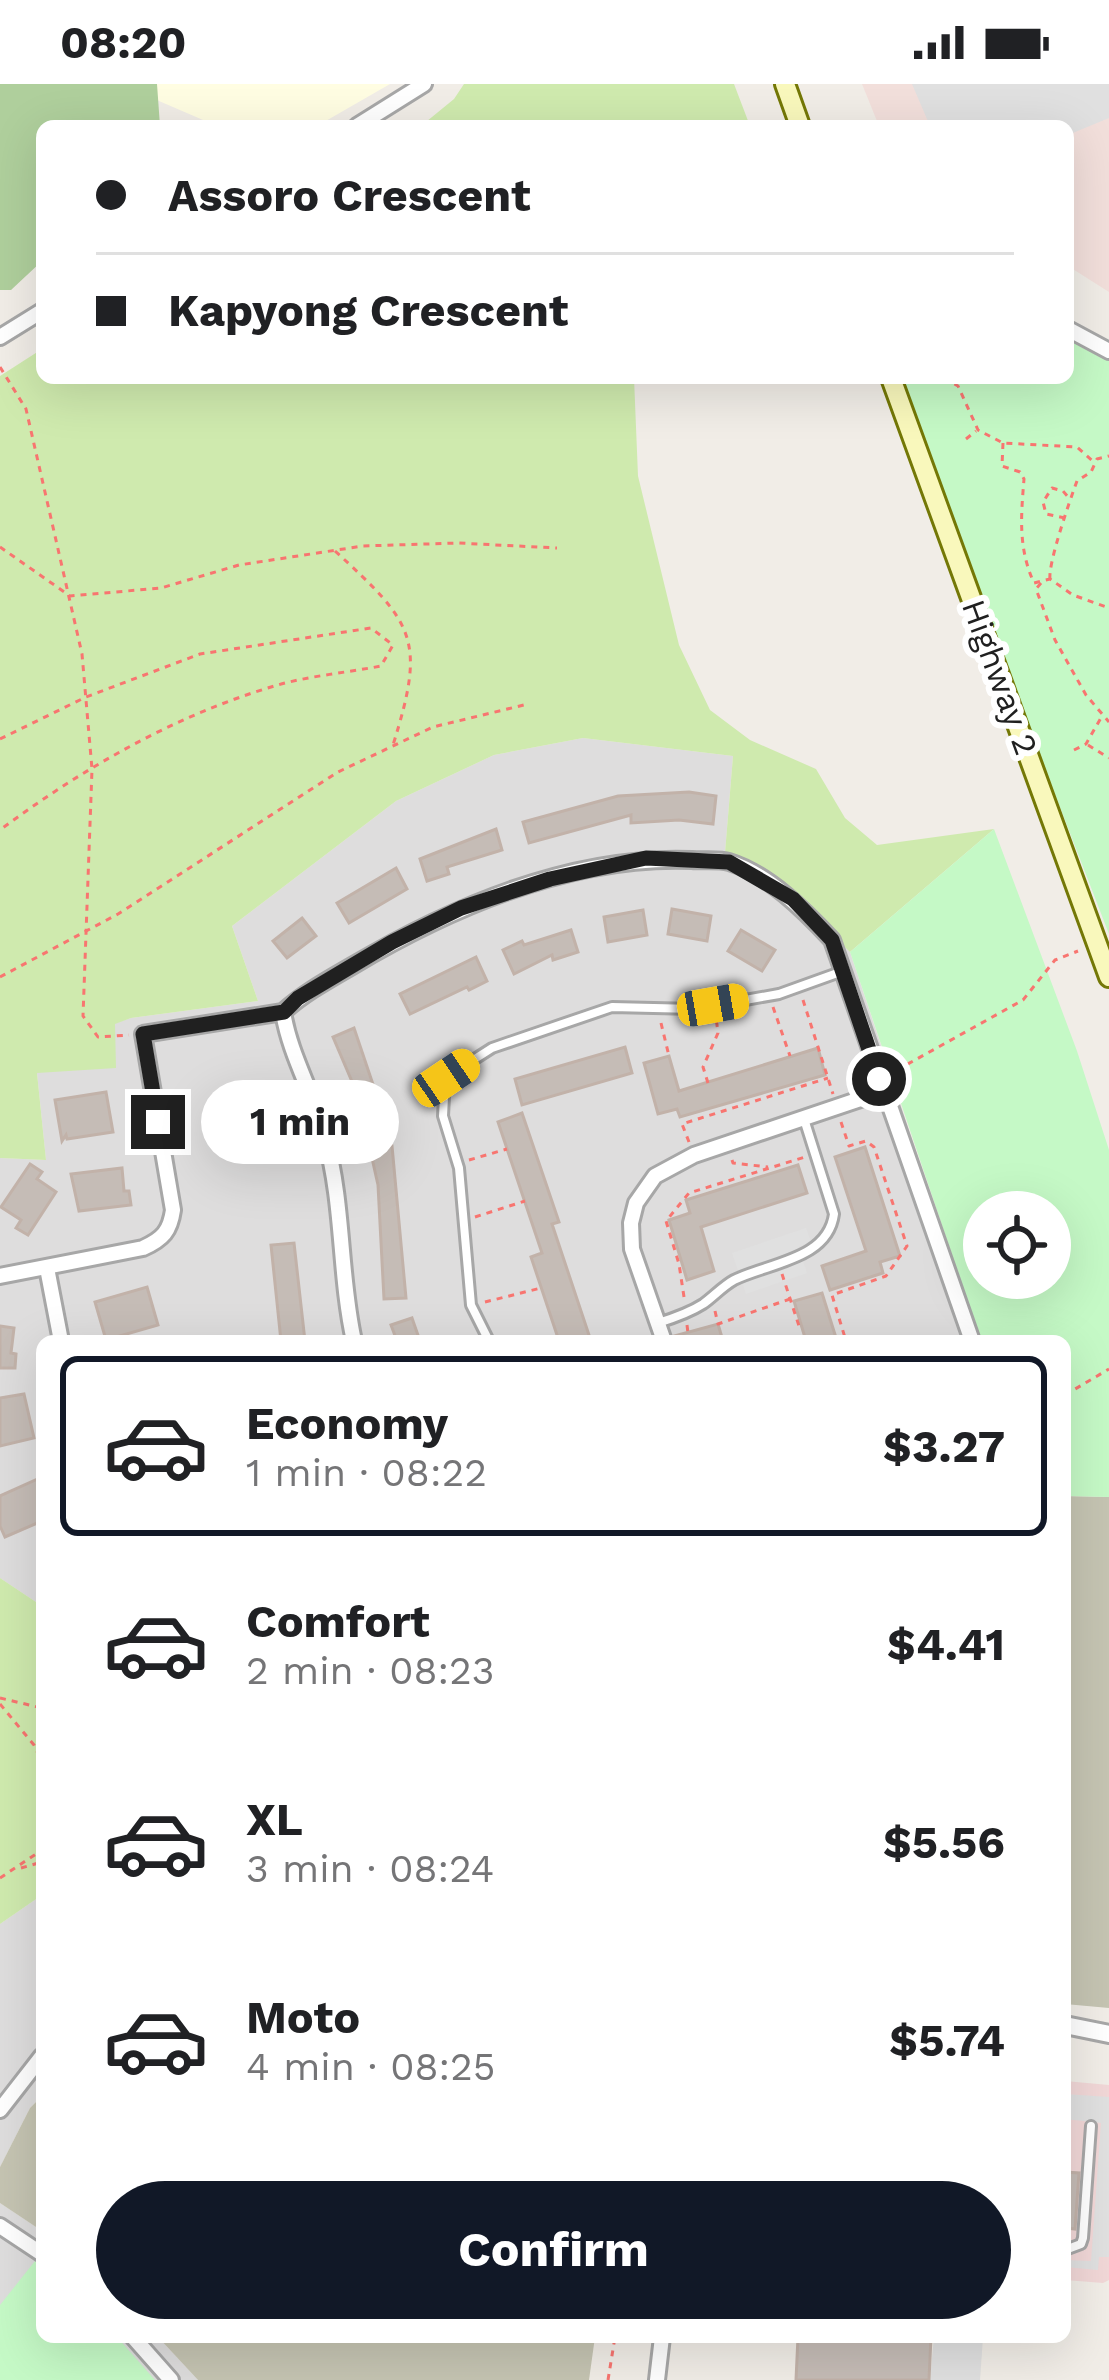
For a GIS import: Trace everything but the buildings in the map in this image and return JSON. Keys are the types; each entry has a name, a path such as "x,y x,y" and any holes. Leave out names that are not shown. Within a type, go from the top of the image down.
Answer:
{"main road":[{"path":"785,84 798,120"},
{"name":"Highway 2","path":"893,384 1109,977"}],"street":[{"path":"367,120 424,84"},
{"path":"0,337 36,315"},
{"path":"1074,332 1109,351"},
{"path":"0,1276 143,1248 160,1240 170,1228 173,1210 143,1034 284,1012 298,998 392,942 461,908 550,879 646,858 729,862 793,899 832,940 970,1335"},
{"path":"284,1012 287,1034 325,1135 338,1195 346,1308 353,1335"},
{"path":"662,1335 632,1249 636,1203 655,1176 694,1155 837,1107 882,1085"},
{"path":"46,1268 60,1335"},
{"path":"1071,2026 1109,2034"},
{"path":"0,2110 36,2064"},
{"path":"0,2226 36,2250"},
{"path":"139,2343 171,2380"},
{"path":"657,2380 661,2343"}],"lane":[{"path":"486,1335 471,1305 458,1163 443,1116 446,1078 491,1048 612,1007 713,1005 769,995 845,971"},
{"path":"658,1323 686,1313 734,1280 779,1265 822,1242 832,1230 834,1214 804,1119"},
{"path":"1071,2248 1083,2238 1091,2126"}],"path":[{"path":"0,367 26,410 70,596 86,698 92,769 83,1016 98,1037 143,1034"},
{"path":"954,384 978,430 1003,443 1077,447 1095,463"},
{"path":"966,439 978,430"},
{"path":"1003,443 1002,466 1020,472 1024,479 1019,527 1026,566 1034,584 1050,579"},
{"path":"1109,456 1077,481 1048,565 1050,579 1073,595 1109,608"},
{"path":"1065,518 1046,514 1043,502 1052,488 1063,491 1070,500"},
{"path":"0,548 70,596 161,588 239,565 334,550 458,543 557,548"},
{"path":"334,550 376,589 400,620 413,658 411,688 393,746"},
{"path":"1042,582 1036,590 1055,640 1086,695 1109,722"},
{"path":"0,739 86,698 200,654 371,628 393,645 381,666 276,685 181,718 0,830"},
{"path":"0,977 87,930 338,772 433,728 524,705"},
{"path":"1074,750 1086,744 1103,714"},
{"path":"1086,744 1109,758"},
{"path":"882,1085 1023,1000 1055,961 1078,951"},
{"path":"799,987 849,1146 866,1142 874,1147 907,1246 886,1276 832,1295 844,1335"},
{"path":"769,995 790,1056"},
{"path":"708,1082 703,1066 718,1033 713,1005"},
{"path":"656,1008 669,1055"},
{"path":"694,1155 682,1124 828,1078"},
{"path":"726,1144 734,1163 770,1168"},
{"path":"458,1163 507,1149"},
{"path":"685,1306 666,1222 689,1193 815,1154"},
{"path":"461,1221 525,1201"},
{"path":"779,1265 800,1329"},
{"path":"471,1305 542,1288"},
{"path":"718,1324 790,1299"},
{"path":"687,1321 688,1335"},
{"path":"1071,1391 1109,1369"},
{"path":"0,1701 36,1707"},
{"path":"0,1701 36,1749"},
{"path":"18,1869 36,1855"},
{"path":"0,1878 36,1864"},
{"path":"608,2380 614,2343"}],"shaded area":[{"path":"138,84 390,84 327,120 203,120 159,101"},
{"path":"862,84 1109,84 1109,292 1074,270 1074,120 877,120"},
{"path":"912,84 1109,84 1109,118 1074,133 1074,120 927,120"},
{"path":"583,738 733,756 724,865 770,885 808,911 850,952 977,1335 36,1335 36,1602 0,1578 0,1158 46,1160 37,1073 115,1023 258,1001 232,926 396,801 494,755"},
{"path":"806,1228 811,1242 798,1247 807,1273 746,1294 732,1253"},
{"path":"1071,1496 1109,1497 1109,2008 1071,2005"},
{"path":"36,1899 36,2102 0,2167 0,1924"},
{"path":"1071,2082 1109,2085 1109,2280 1071,2280"},
{"path":"1071,2094 1109,2097 1109,2257 1099,2257 1098,2270 1071,2268 1071,2260 1091,2261 1101,2123 1071,2120"},
{"path":"36,2102 36,2227 0,2203 0,2167"},
{"path":"0,2203 36,2227 36,2343 164,2343 198,2380 0,2380"},
{"path":"164,2343 594,2343 589,2380 198,2380"},
{"path":"933,2343 983,2343 980,2380 930,2380"}],"green space":[{"path":"0,84 157,84 160,120 36,120 36,267 11,290 0,290"},
{"path":"464,84 734,84 748,120 428,120"},
{"path":"1074,332 1109,351 1109,934 896,384 1074,384"},
{"path":"36,353 36,384 634,384 638,476 679,645 710,710 750,740 816,769 845,818 877,845 994,829 850,952 791,902 724,865 733,756 583,738 494,755 396,801 232,926 258,1001 131,1018 115,1024 116,1068 37,1073 46,1160 0,1158 0,376"},
{"path":"994,829 1109,1150 1109,1497 1071,1496 1071,1335 979,1335 967,1299 1071,1299 1071,1191 963,1191 963,1288 850,952"},
{"path":"0,1578 36,1602 36,1899 0,1924"},
{"path":"35,2261 36,2343 122,2343 155,2380 0,2380 0,2305"}],"route":[{"path":"158,1122 143,1034 284,1012 298,998 392,942 461,908 550,879 646,858 729,862 793,899 832,940 879,1079"}]}
